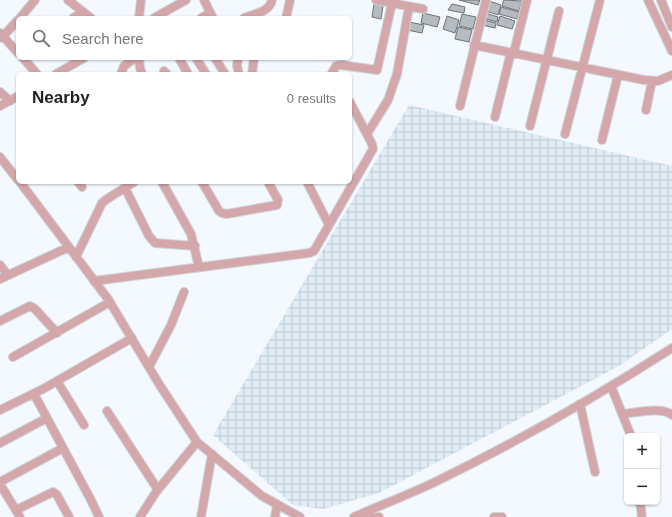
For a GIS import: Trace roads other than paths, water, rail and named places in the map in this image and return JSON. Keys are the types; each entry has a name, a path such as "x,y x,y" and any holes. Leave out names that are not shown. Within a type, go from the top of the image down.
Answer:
{"street":[{"path":"22,16 35,0"},
{"path":"68,0 81,6 89,16"},
{"path":"140,0 140,16"},
{"path":"158,16 186,0"},
{"path":"204,0 212,16"},
{"path":"250,16 267,10 271,6 272,0"},
{"path":"286,16 290,0"},
{"path":"376,0 423,9"},
{"path":"460,106 486,0"},
{"path":"495,117 527,0"},
{"path":"565,134 600,0"},
{"path":"648,0 672,51"},
{"path":"661,0 672,27"},
{"path":"333,72 336,66 341,65 378,70 392,3"},
{"path":"74,16 81,6"},
{"path":"367,134 388,100 397,74 409,7"},
{"path":"530,126 559,11"},
{"path":"16,22 1,36 16,50"},
{"path":"474,45 652,81 658,81 672,76"},
{"path":"25,60 35,72"},
{"path":"60,72 80,60"},
{"path":"122,72 124,66 132,60"},
{"path":"139,60 142,72"},
{"path":"180,60 187,72"},
{"path":"197,60 205,72"},
{"path":"216,60 224,72"},
{"path":"238,60 238,72"},
{"path":"252,72 254,60"},
{"path":"602,140 618,75"},
{"path":"646,110 652,81"},
{"path":"0,92 15,99"},
{"path":"0,106 15,99"},
{"path":"352,106 372,144 373,149 352,180"},
{"path":"0,157 16,177"},
{"path":"21,184 110,302 197,442 262,496 300,517"},
{"path":"76,257 102,203 131,184"},
{"path":"163,184 191,234 199,267"},
{"path":"204,184 222,214 277,205 278,200 269,184"},
{"path":"308,184 329,225"},
{"path":"94,281 312,252 316,249 349,185"},
{"path":"125,188 149,236 155,243 195,246"},
{"path":"0,265 4,277 69,247"},
{"path":"149,367 171,325 184,292"},
{"path":"13,357 110,302"},
{"path":"0,321 30,306 35,309 57,333"},
{"path":"0,410 34,394 132,338"},
{"path":"358,515 434,483 501,449 672,349"},
{"path":"57,381 84,425"},
{"path":"611,386 630,433"},
{"path":"34,394 99,517"},
{"path":"580,404 596,472"},
{"path":"622,414 661,410 670,412 672,415"},
{"path":"107,411 158,490"},
{"path":"0,443 47,418"},
{"path":"140,517 158,490 197,442"},
{"path":"63,448 0,483 18,513 54,492 56,493 69,517"},
{"path":"201,517 212,454"},
{"path":"275,517 278,505"},
{"path":"640,505 642,517"},
{"path":"358,515 379,517"},
{"path":"494,517 502,517"}]}
